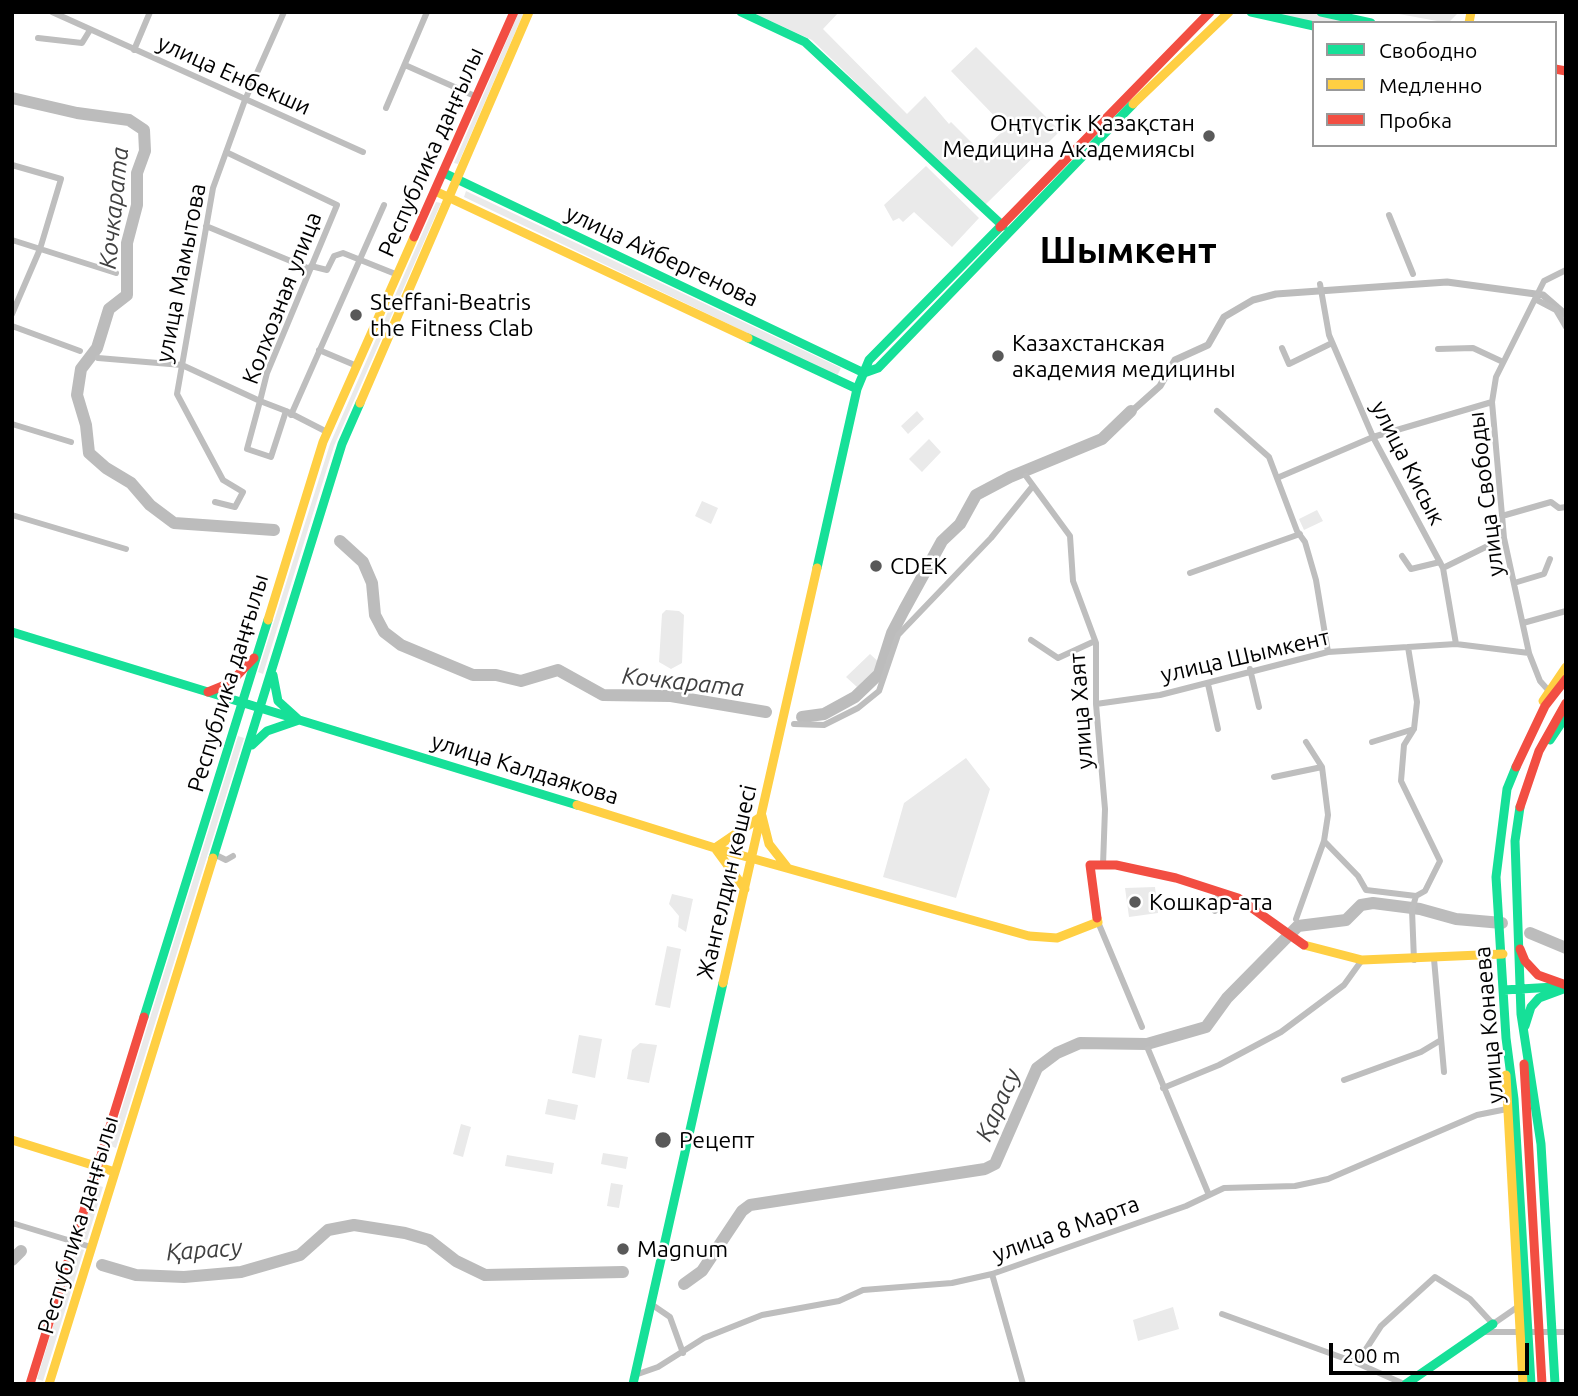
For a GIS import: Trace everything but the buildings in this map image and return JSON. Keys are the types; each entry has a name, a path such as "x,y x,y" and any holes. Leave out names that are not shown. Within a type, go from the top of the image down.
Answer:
{"main road":[{"name":"Республика даңғылы","path":"30,1384 327,432 514,12"},
{"name":"Республика даңғылы","path":"49,1384 342,444 529,12"},
{"path":"741,12 805,42 1004,228"},
{"path":"864,373 878,368 1004,228 1210,12"},
{"path":"1004,228 1229,12"},
{"path":"1251,12 1312,26"},
{"path":"1321,12 1362,21"},
{"name":"улица Айбергенова","path":"444,173 864,373"},
{"name":"улица Айбергенова","path":"435,191 857,389"},
{"name":"Жангелдин көшесі","path":"634,1379 857,389 864,373"},
{"name":"улица Калдаякова","path":"12,632 715,848 1029,936 1056,938 1098,922"},
{"path":"208,692 230,683 257,655"},
{"path":"275,660 274,693 284,708 299,720"},
{"path":"1514,771 1516,755 1527,728 1566,667"},
{"name":"улица Конаева","path":"1542,1384 1529,1332 1496,877 1502,810 1514,771 1545,706 1566,679"},
{"name":"улица Конаева","path":"1531,1384 1524,1039 1517,940 1515,841 1521,797 1539,751 1566,703"},
{"path":"1521,797 1529,788 1550,740 1566,716"},
{"path":"242,764 258,736 299,720"},
{"path":"1527,742 1539,751"},
{"path":"745,888 715,848 762,816 769,844 787,867"},
{"path":"1098,922 1090,865 1163,875 1238,898 1306,946 1362,960 1414,960 1503,954"},
{"path":"1517,940 1531,969 1566,986"},
{"path":"1504,989 1566,986"},
{"path":"1524,1039 1527,1017 1539,998 1566,986"},
{"path":"1506,1038 1507,1110 1520,1306 1529,1332 1523,1384"},
{"name":"улица Конаева","path":"1524,1039 1541,1144 1555,1384"},
{"path":"12,1140 115,1172"},
{"path":"1405,1384 1493,1324"}],"street":[{"name":"улица Енбекши","path":"52,12 363,152"},
{"path":"134,50 150,12"},
{"name":"улица Мамытова","path":"215,502 235,507 243,492 223,480 177,394 213,188 245,100 285,12"},
{"path":"386,108 427,12"},
{"path":"38,38 82,43 90,30"},
{"path":"405,65 477,97"},
{"name":"Колхозная улица","path":"226,152 337,205 267,373 247,449 271,457 288,413"},
{"path":"12,166 61,179 40,249 12,314"},
{"path":"288,413 362,258 384,205"},
{"path":"1389,215 1413,274"},
{"path":"206,226 311,267 327,270 338,253 362,258 398,275"},
{"path":"12,240 116,273"},
{"name":"улица Свободы","path":"1549,691 1540,681 1529,653 1504,538 1492,402 1496,377 1544,281 1566,270"},
{"name":"улица Кисык","path":"1320,284 1332,342 1373,438 1441,565 1456,644"},
{"path":"1535,299 1556,310 1566,327"},
{"path":"12,326 80,351"},
{"path":"1282,348 1289,364 1332,342"},
{"path":"1438,349 1473,348 1504,361 1503,364"},
{"path":"319,350 357,366"},
{"path":"98,358 182,365 327,432"},
{"path":"1277,478 1373,438 1492,402"},
{"path":"1217,411 1269,457 1305,541 1316,580 1328,652"},
{"path":"12,424 71,442"},
{"name":"улица Хаят","path":"1026,476 1070,536 1073,581 1095,641 1096,704 1105,809 1103,865"},
{"path":"794,724 824,725 858,708 879,691 898,635 990,538 1032,487"},
{"path":"1502,516 1552,502 1559,508 1566,507"},
{"path":"12,516 125,549"},
{"path":"1190,573 1300,534"},
{"path":"1402,556 1411,569 1441,565 1504,538"},
{"path":"1514,583 1544,574 1549,559"},
{"path":"1523,623 1566,611"},
{"path":"1031,640 1058,658 1095,641"},
{"name":"улица Шымкент","path":"1096,704 1208,684 1250,669 1328,652 1456,644 1529,653"},
{"path":"1324,841 1358,876 1366,890 1416,896 1425,891 1440,861 1401,781 1404,745 1414,729 1417,702 1409,647"},
{"path":"1250,669 1259,707"},
{"path":"1208,684 1218,729"},
{"path":"1372,742 1414,729"},
{"path":"1296,919 1324,841 1328,815 1322,767 1306,742"},
{"path":"1274,777 1322,767"},
{"path":"214,854 226,860 233,856"},
{"path":"1215,911 1219,892"},
{"path":"1414,960 1412,908 1416,896"},
{"path":"1098,922 1142,1027"},
{"path":"1434,959 1444,1072"},
{"path":"1163,1088 1219,1065 1281,1032 1344,985 1362,960"},
{"path":"1344,1080 1421,1052 1441,1040"},
{"path":"1148,1049 1209,1195"},
{"name":"улица 8 Марта","path":"634,1379 683,1353 704,1338 762,1315 839,1301 863,1290 951,1283 992,1275 1224,1188 1295,1186 1328,1180 1477,1115 1507,1110"},
{"path":"12,1223 91,1247"},
{"path":"992,1275 1023,1384"},
{"path":"1357,1363 1381,1326 1435,1277 1470,1299 1493,1324 1520,1306"},
{"path":"651,1304 670,1317 683,1353"},
{"path":"1223,1314 1357,1363 1405,1384"},
{"path":"1481,1332 1566,1332"}],"shaded area":[{"path":"519,12 524,12 458,164 454,163"},
{"path":"751,12 839,12 823,29 907,114 925,96 949,124 951,122 981,152 1006,128 951,71 976,47 1060,131 984,206 812,40"},
{"path":"1257,12 1309,12 1352,21 1312,23"},
{"path":"1388,12 1459,12 1450,21"},
{"path":"926,166 979,218 952,247 914,212 903,222 899,218 893,221 884,205"},
{"path":"466,191 841,368 837,376 464,197"},
{"path":"436,202 441,203 334,446 263,674 258,672 330,444"},
{"path":"917,411 924,419 908,434 901,426"},
{"path":"929,439 941,452 922,472 909,459"},
{"path":"702,501 718,508 711,524 695,516"},
{"path":"1317,510 1323,521 1304,530 1299,519"},
{"path":"666,610 679,611 684,615 682,663 671,669 659,662 662,614"},
{"path":"870,654 881,664 857,687 846,677"},
{"path":"238,736 244,738 116,1148 110,1146"},
{"path":"966,758 990,789 956,898 883,877 904,803"},
{"path":"1155,887 1158,913 1129,917 1125,888"},
{"path":"672,894 693,899 686,932 678,927 679,916 669,904"},
{"path":"667,946 681,949 670,1008 655,1005"},
{"path":"579,1035 602,1039 595,1078 572,1073"},
{"path":"640,1043 657,1045 649,1083 627,1079 632,1050"},
{"path":"548,1099 578,1105 575,1120 545,1114"},
{"path":"461,1124 471,1127 463,1157 453,1154"},
{"path":"603,1153 628,1157 626,1169 601,1164"},
{"path":"507,1155 554,1163 552,1174 505,1166"},
{"path":"611,1183 623,1185 619,1208 607,1206"},
{"path":"97,1185 103,1187 87,1240 80,1238"},
{"path":"77,1248 84,1250 43,1381 37,1379"},
{"path":"1173,1307 1179,1329 1138,1341 1133,1320"}],"waterway":[{"name":"Кочкарата","path":"12,98 77,113 129,120 144,130 145,151 137,173 137,205 127,243 127,295 109,309 97,348 81,369 77,395 86,425 89,453 106,468 131,483 150,505 174,523 274,530"},
{"path":"1131,412 1160,386 1175,360 1208,345 1224,317 1253,300 1276,294 1447,282 1543,295 1566,315"},
{"name":"Кочкарата","path":"802,717 824,714 855,697 879,674 892,633 904,610 942,541 960,524 976,495 1010,477 1102,439 1131,411"},
{"name":"Кочкарата","path":"340,541 363,562 372,583 375,615 384,632 401,645 473,675 496,675 521,681 558,670 603,695 671,696 766,712"},
{"name":"Қарасу","path":"684,1284 702,1271 742,1211 750,1205 985,1169 995,1164 1037,1068 1057,1053 1080,1043 1147,1044 1206,1027 1227,998 1298,926 1346,920 1361,905 1373,903 1420,909 1456,919 1502,923"},
{"name":"Қарасу","path":"1530,933 1566,948"},
{"name":"Қарасу","path":"102,1265 136,1275 184,1277 241,1272 300,1255 328,1230 354,1225 405,1233 429,1240 456,1261 485,1275 623,1272"},
{"path":"12,1260 21,1251"}],"traffic: fast":[{"path":"741,12 805,42 1003,226"},
{"path":"1251,12 1312,26"},
{"path":"1321,12 1362,21"},
{"path":"864,373 878,368 1133,104"},
{"path":"444,173 864,373"},
{"path":"817,568 857,389 869,360 1000,227"},
{"path":"748,338 857,389"},
{"path":"213,858 342,444 360,403"},
{"path":"144,1017 268,620"},
{"path":"12,632 577,805"},
{"path":"273,675 278,701 299,720"},
{"path":"1550,740 1566,716"},
{"path":"252,745 267,731 299,720"},
{"path":"1516,767 1507,789 1496,877 1506,1038 1514,1099 1531,1384"},
{"path":"1520,807 1515,841 1521,1014 1541,1144 1555,1384"},
{"path":"633,1384 723,983"},
{"path":"1504,990 1554,987"},
{"path":"1525,1026 1531,1007 1539,998 1566,988"},
{"path":"1406,1384 1493,1324"}],"traffic: slow":[{"path":"360,403 529,12"},
{"path":"1133,104 1229,12"},
{"path":"1469,21 1471,12"},
{"path":"435,191 748,338"},
{"path":"268,620 323,442 414,237"},
{"path":"723,983 817,568"},
{"path":"1543,701 1566,667"},
{"path":"577,805 715,848 1029,936 1057,938 1098,922 1097,918"},
{"path":"745,889 715,848 762,816 769,844 787,867"},
{"path":"49,1384 213,858"},
{"path":"1304,945 1362,960 1503,954"},
{"path":"1506,1075 1523,1384"},
{"path":"12,1140 115,1172"}],"traffic: jam":[{"path":"414,237 514,12"},
{"path":"1000,227 1210,12"},
{"path":"1557,69 1566,71"},
{"path":"208,692 230,683 254,658"},
{"path":"1516,767 1545,706 1566,679"},
{"path":"1520,807 1539,751 1566,703"},
{"path":"1097,918 1090,865 1116,865 1176,878 1238,898 1304,945"},
{"path":"1520,949 1525,961 1538,975 1566,985"},
{"path":"30,1384 144,1017"},
{"path":"1524,1064 1542,1384"}],"place":[{"name":"Оңтүстік Қазақстан Медицина Академиясы","path":"1209,136"},
{"name":"Steffani-Beatris the Fitness Clab","path":"356,315"},
{"name":"Казахстанская академия медицины","path":"998,356"},
{"name":"CDEK","path":"876,566"},
{"name":"Кошкар-ата","path":"1135,902"},
{"name":"Рецепт","path":"663,1140"},
{"name":"Magnum","path":"623,1249"}],"district":[{"name":"Шымкент","path":"1128,251"}]}
